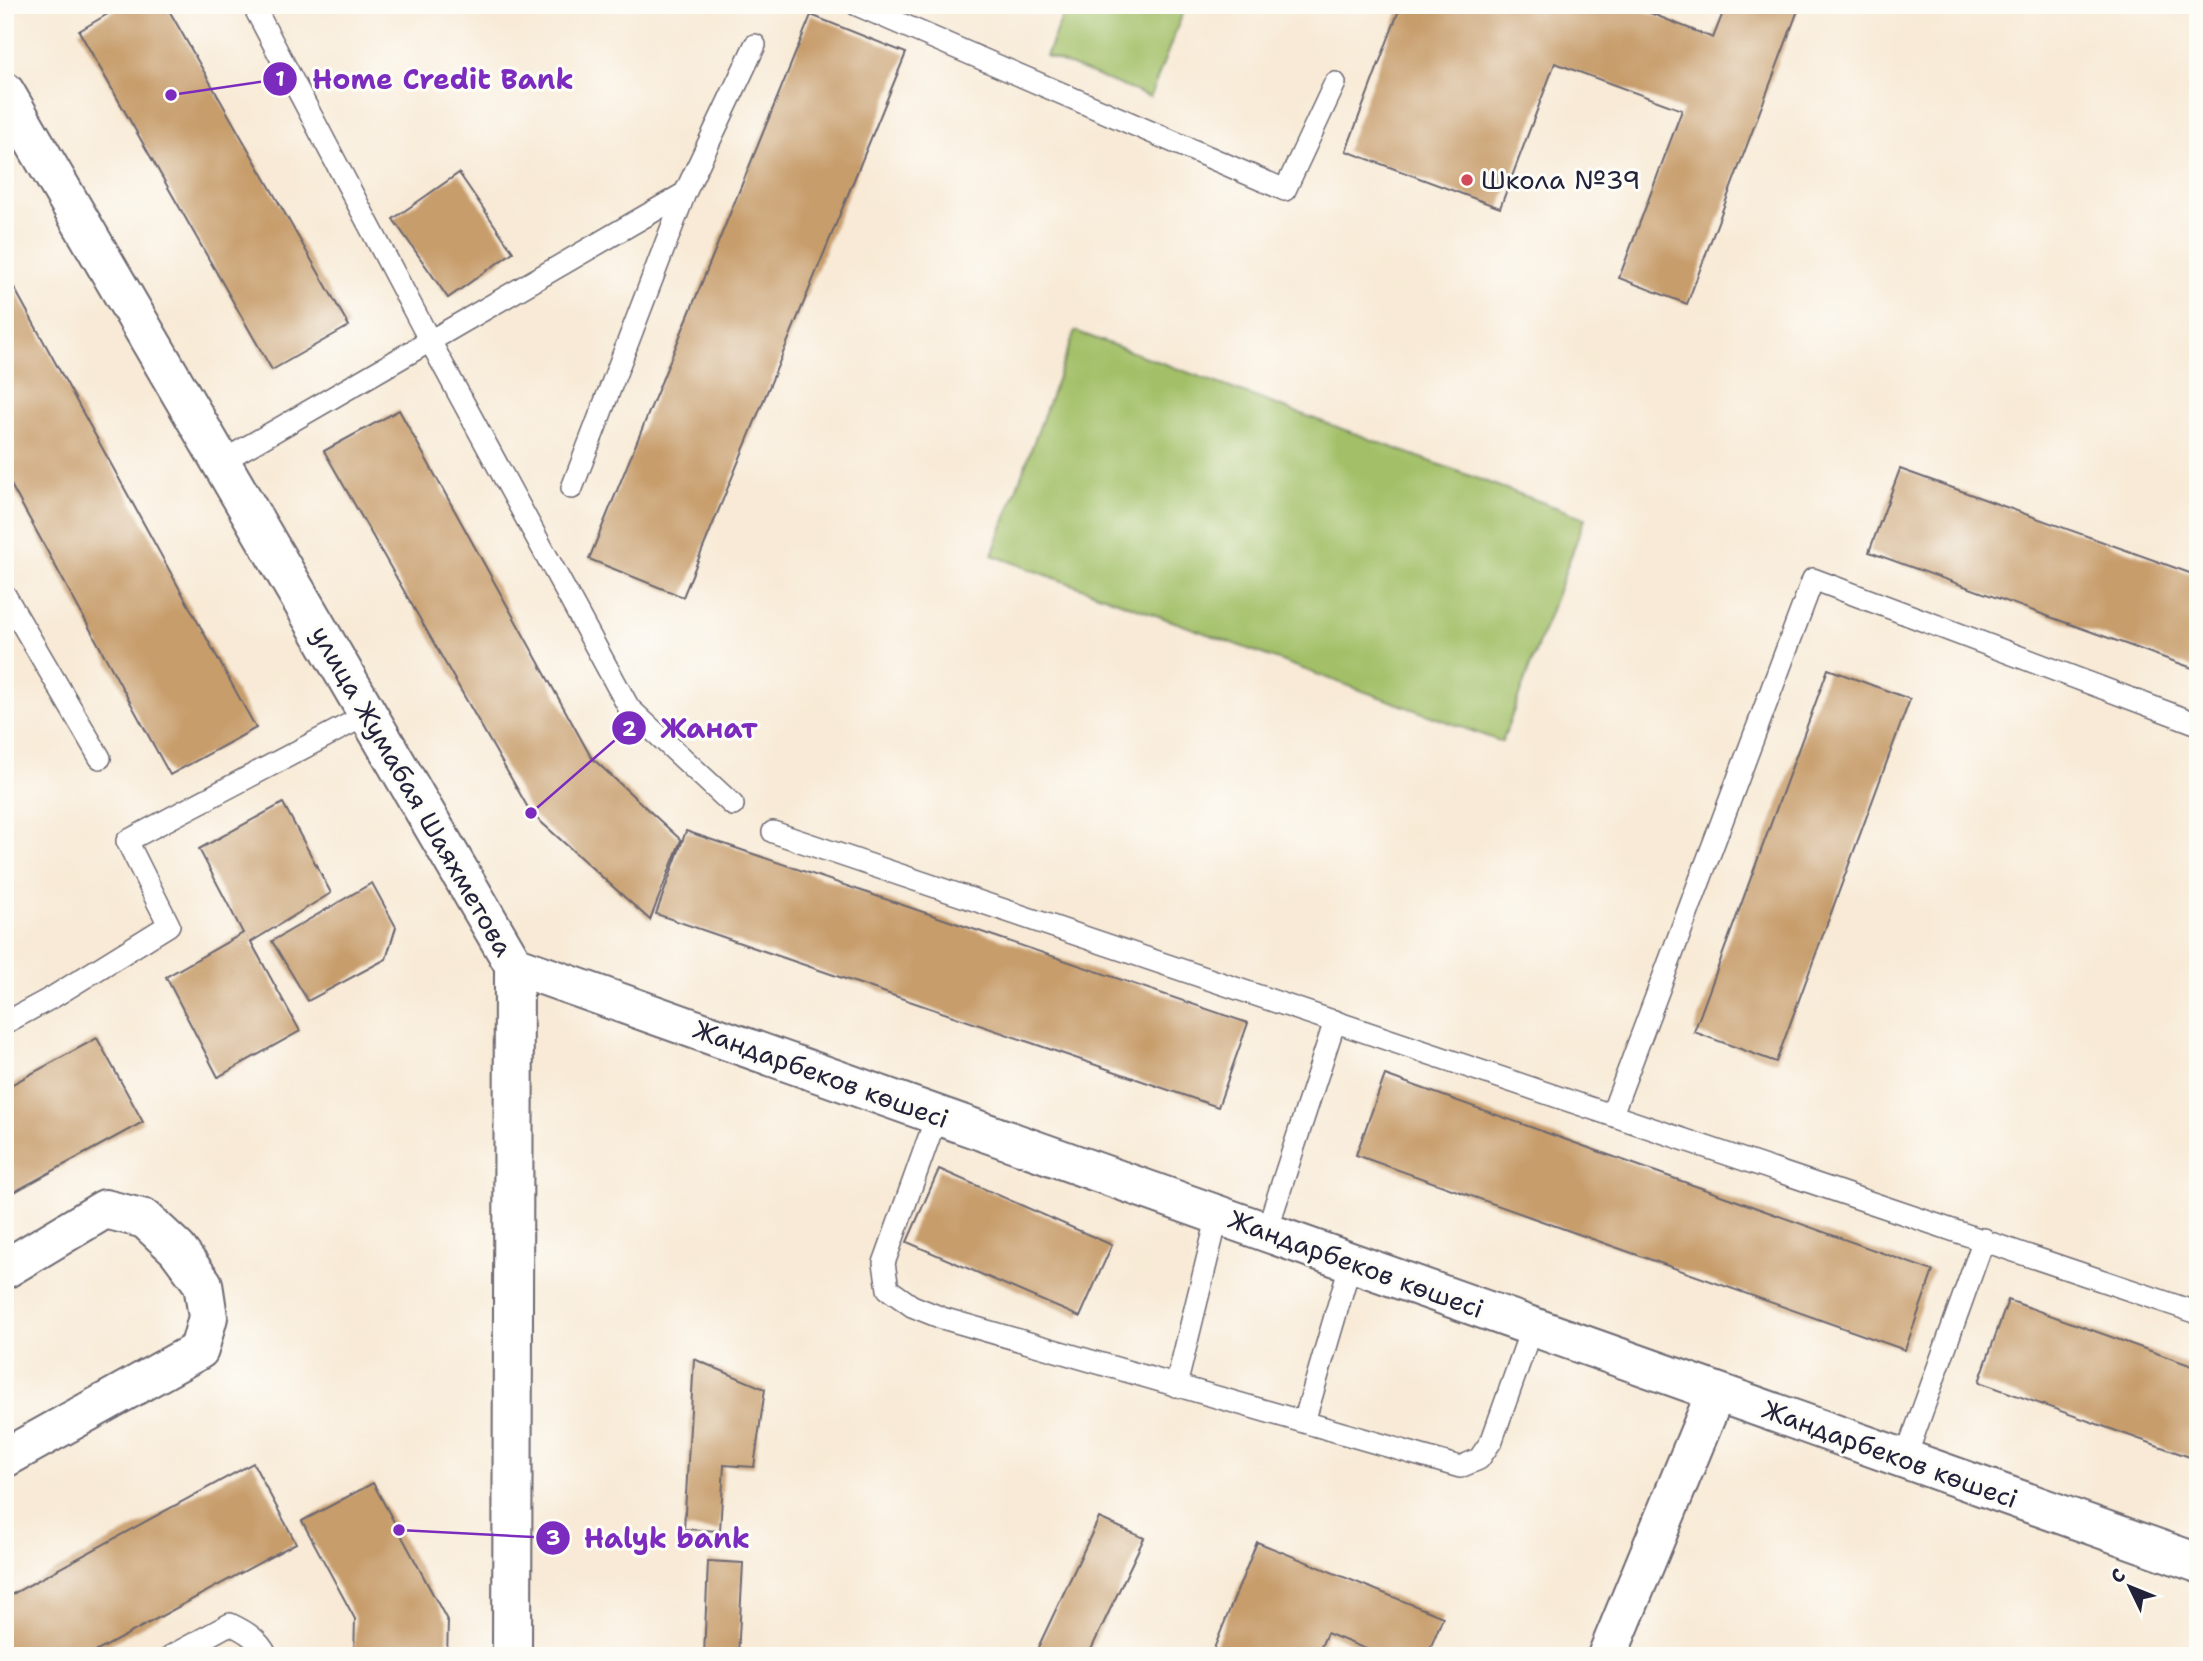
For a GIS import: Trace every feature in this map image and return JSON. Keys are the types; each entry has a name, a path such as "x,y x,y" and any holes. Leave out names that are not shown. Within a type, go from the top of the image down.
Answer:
{"street":[{"name":"улица Жумабая Шаяхметова","path":"7,100 514,965 512,1656"},
{"name":"Жандарбеков көшесі","path":"514,965 2198,1563"},
{"path":"5,1269 104,1209 118,1212 145,1219 177,1249 203,1284 208,1317 199,1350 5,1458"},
{"path":"1607,1656 1716,1392"}],"lane":[{"path":"253,5 430,341 629,708 733,805"},
{"path":"857,5 1285,190 1335,83"},
{"path":"572,488 685,193 755,44"},
{"path":"221,461 685,193"},
{"path":"1612,1114 1813,579 2198,723"},
{"path":"5,595 100,758"},
{"path":"5,1023 53,997 169,925 127,841 368,714"},
{"path":"773,832 2198,1313"},
{"path":"1266,1233 1335,1021"},
{"path":"937,1115 884,1263 888,1289 912,1306 942,1318 1460,1467 1479,1459 1492,1440 1532,1326"},
{"path":"1176,1386 1218,1215"},
{"path":"1905,1459 1984,1239"},
{"path":"1304,1422 1351,1262"},
{"path":"171,1656 230,1625 248,1633 262,1646 267,1656"}],"green space":[{"path":"1067,5 1186,5 1150,97 1046,56"},
{"path":"1075,331 1585,518 1502,742 992,555"}],"building":[{"path":"123,5 166,5 349,326 272,370 79,31"},
{"name":"Школа №39","path":"1401,5 1630,5 1713,38 1726,5 1800,5 1687,304 1619,278 1682,110 1555,63 1500,208 1346,151"},
{"path":"811,15 906,53 683,597 589,559"},
{"path":"459,173 513,252 448,298 393,219"},
{"path":"5,271 256,728 170,775 5,474"},
{"path":"399,410 591,757 681,840 650,920 531,813 324,451"},
{"path":"1900,469 2198,576 2198,670 1869,552"},
{"path":"1828,669 1910,699 1776,1062 1694,1032"},
{"path":"283,803 331,893 251,942 300,1031 218,1077 166,977 243,933 199,849"},
{"path":"686,831 1248,1023 1218,1107 656,914"},
{"path":"372,883 396,927 386,959 308,1001 272,941"},
{"path":"97,1038 143,1122 5,1197 5,1088"},
{"path":"1385,1075 1933,1271 1905,1350 1356,1155"},
{"path":"939,1169 1112,1245 1080,1317 907,1242"},
{"path":"2008,1300 2198,1368 2198,1460 1979,1382"},
{"path":"694,1359 765,1389 754,1467 724,1465 720,1531 684,1529"},
{"path":"253,1463 296,1543 88,1656 5,1656 5,1598"},
{"path":"373,1483 448,1622 447,1656 354,1656 355,1619 302,1521"},
{"path":"1099,1518 1144,1538 1088,1656 1034,1656"},
{"path":"1257,1542 1443,1617 1427,1656 1383,1656 1327,1633 1317,1656 1211,1656"},
{"path":"708,1561 743,1563 738,1656 704,1656"}],"place":[{"name":"Home Credit Bank","path":"171,95"},
{"name":"Школа №39","path":"1467,180"},
{"name":"Жанат","path":"531,813"},
{"name":"Halyk bank","path":"399,1530"}]}
